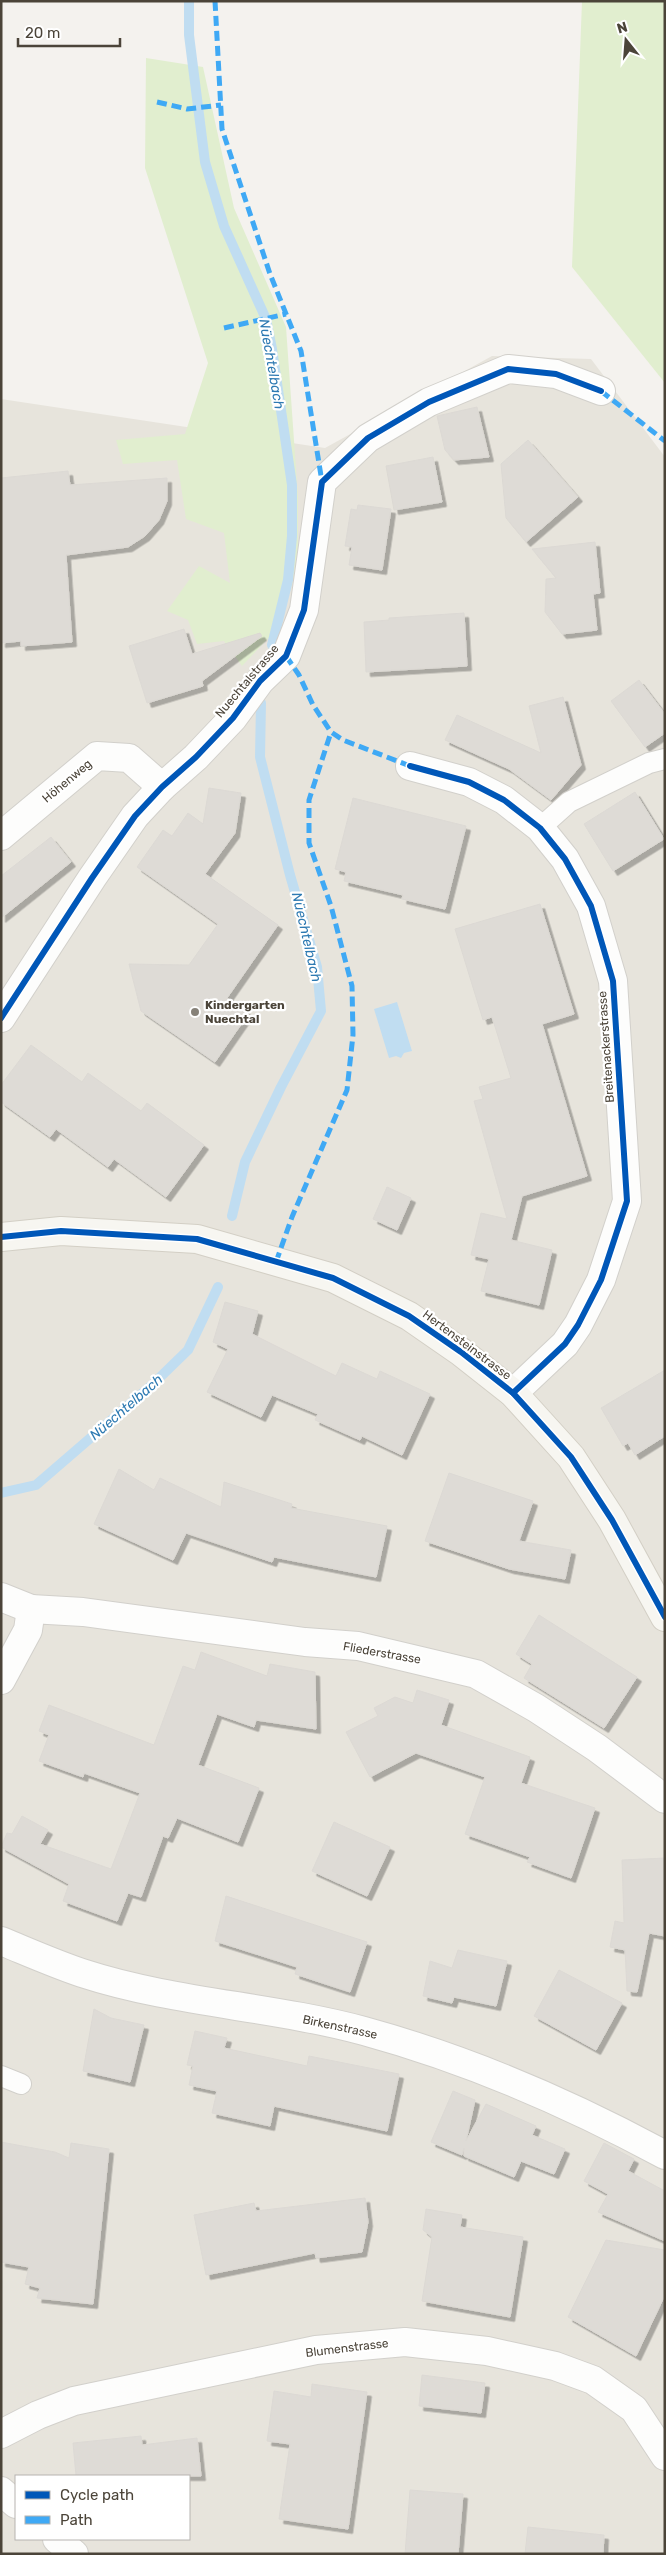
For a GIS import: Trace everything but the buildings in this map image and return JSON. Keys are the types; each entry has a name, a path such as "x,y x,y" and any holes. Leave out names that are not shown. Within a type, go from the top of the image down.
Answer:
{"street":[{"name":"Nuechtalstrasse","path":"1,1018 92,878 135,816 233,718 260,681 286,656 304,610 322,482 368,438 429,402 508,369 556,374 601,391"},
{"name":"Höhenweg","path":"1,836 97,756 130,758 162,787"},
{"name":"Breitenackerstrasse","path":"410,766 469,782 504,800 540,828 565,860 591,906 613,981 627,1200 601,1280 578,1325 565,1344 512,1393"},
{"name":"Hertensteinstrasse","path":"1,1237 61,1230 196,1239 333,1278 409,1316 461,1352 512,1393 571,1458 612,1520 665,1616"},
{"name":"Fliederstrasse","path":"1,1597 32,1609 83,1612 305,1642 358,1646 476,1674 536,1708 597,1748 665,1799"},
{"path":"1,1680 28,1630 32,1609"},
{"name":"Birkenstrasse","path":"1,1941 82,1973 141,1988 363,2031 440,2054 520,2084 623,2132 665,2155"},
{"name":"Blumenstrasse","path":"1,2434 38,2414 74,2401 316,2350 405,2342 487,2351 555,2366 593,2380 634,2409 665,2456"},
{"path":"1,2491 15,2503"},
{"path":"58,2540 74,2554"}],"lane":[{"path":"540,828 569,802 649,763 665,759"},
{"path":"1,2076 21,2084"}],"shaded area":[{"path":"492,356 591,359 665,457 665,2554 1,2554 1,399 325,448"}],"green space":[{"path":"582,1 665,1 665,383 572,267"},
{"path":"146,58 203,67 234,208 286,327 298,497 298,565 279,627 242,666 224,641 197,644 188,620 167,611 199,566 230,583 224,533 186,519 177,460 123,464 116,440 185,434 208,363 145,168"}],"water":[{"path":"397,1002 412,1051 404,1053 401,1058 396,1056 389,1058 374,1009"}],"waterway":[{"name":"Nüechtelbach","path":"189,1 189,35 205,162 224,226 266,319 292,485 292,536 288,580 272,645"},
{"name":"Nüechtelbach","path":"232,1216 245,1162 281,1087 321,1011 317,967 290,875 260,757 261,703"},
{"name":"Nüechtelbach","path":"1,1493 36,1485 153,1384 188,1350 218,1287"}],"marked path":[{"path":"215,1 222,129 270,274 301,351 322,482"},
{"path":"157,102 187,109 221,105"},
{"path":"224,328 286,314"},
{"path":"601,391 665,441"},
{"path":"286,656 299,675 313,705 331,732 343,740 410,766"},
{"path":"276,1262 292,1217 347,1090 353,1035 352,986 331,906 309,843 309,800 331,732"}],"cycle path":[{"path":"1,1018 92,878 135,816 233,718 260,681 286,656 304,610 322,482 368,438 429,402 508,369 556,374 601,391"},
{"path":"410,766 469,782 504,800 540,828 565,859 591,906 613,981 627,1201 601,1280 578,1325 565,1344 513,1393"},
{"path":"1,1237 61,1231 197,1239 333,1278 409,1316 461,1352 513,1393 571,1457 612,1520 665,1617"}],"place":[{"name":"Kindergarten Nuechtal","path":"195,1012"}]}
